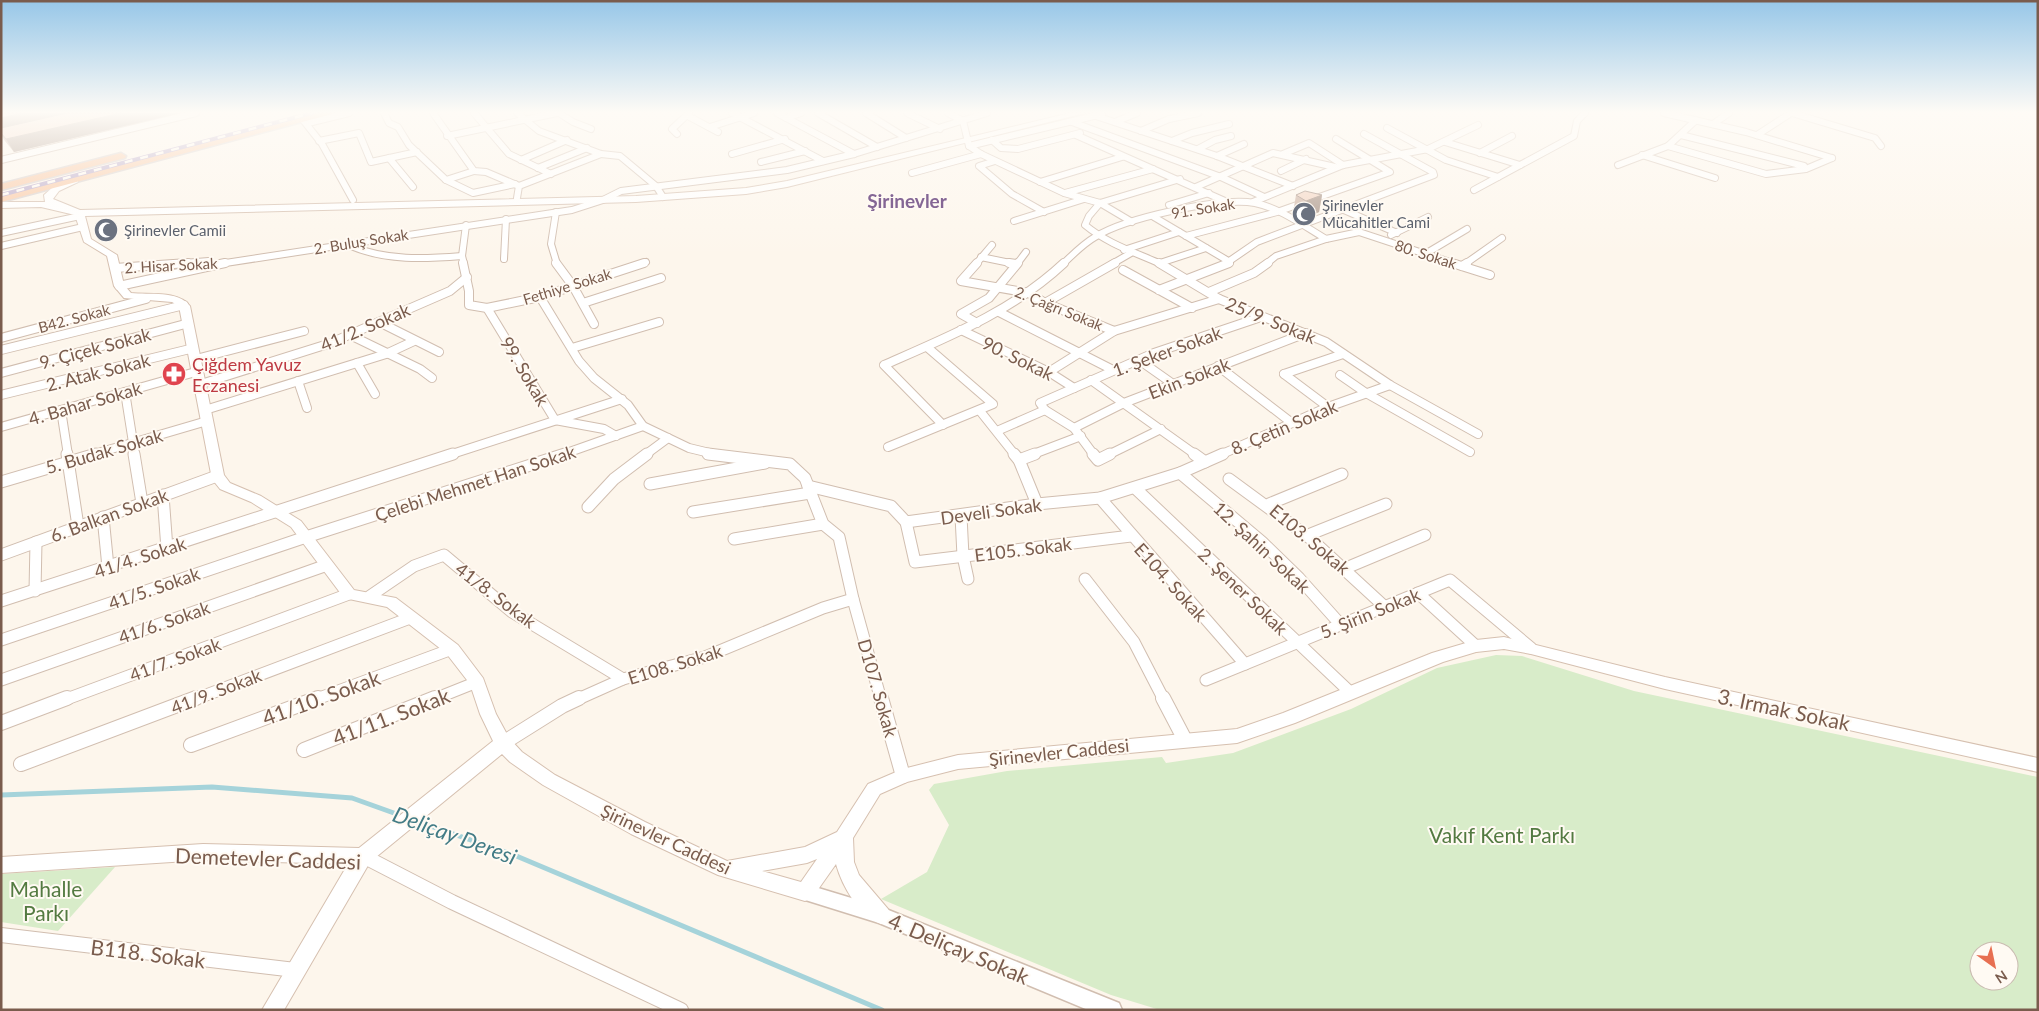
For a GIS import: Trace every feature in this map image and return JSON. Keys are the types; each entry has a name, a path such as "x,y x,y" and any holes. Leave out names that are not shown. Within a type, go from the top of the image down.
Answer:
{"highway":[{"path":"1,187 106,160"},
{"path":"1,199 154,160"}],"main road":[{"path":"1,204 33,204 74,214 606,198 660,192 770,188 887,160"},
{"path":"76,180 56,189 49,195 48,200 74,214 353,200 606,198"},
{"path":"74,214 87,240 112,256 118,286 128,296 146,299 168,298 179,301 184,305 198,366 217,476 225,486 256,499 296,524 349,594"},
{"name":"Şirinevler Caddesi","path":"349,594 370,596 390,602 452,649 477,682 488,714 503,743 516,757 549,780 638,828 725,869 805,892 844,837 874,789 903,776 958,762 1237,736 1289,718 1438,657 1476,646 1504,643 1531,648"},
{"name":"3. Irmak Sokak","path":"1531,648 1665,683 2038,765"},
{"path":"272,1010 369,851 503,743"},
{"path":"725,869 808,855 844,837 845,868 860,894 881,915"},
{"name":"Demetevler Caddesi","path":"1,865 203,852 369,851"}],"street":[{"path":"330,160 353,200"},
{"path":"391,160 413,187"},
{"path":"425,160 446,180 473,193 517,185 586,160"},
{"path":"468,160 474,171"},
{"path":"521,160 551,174"},
{"path":"538,168 557,160"},
{"path":"625,160 660,192"},
{"path":"760,162 767,160"},
{"name":"2. Buluş Sokak","path":"118,286 227,262 556,212 606,198 621,191 660,192 787,170 827,160"},
{"path":"912,173 959,160"},
{"path":"1040,182 1115,160"},
{"path":"1128,160 1180,180 1227,202"},
{"path":"1176,160 1264,197"},
{"path":"1228,160 1293,186"},
{"path":"1196,187 1256,160"},
{"path":"1281,170 1303,160"},
{"path":"1312,160 1339,166"},
{"path":"1331,160 1339,166"},
{"path":"1253,202 1339,166 1372,160"},
{"path":"1045,303 1127,251 1182,234 1277,212 1390,172 1373,160"},
{"path":"1159,290 1230,262 1242,250 1257,242 1434,176 1433,172 1412,160"},
{"path":"1447,160 1498,177"},
{"path":"1505,160 1520,165"},
{"path":"1474,190 1529,160"},
{"path":"1618,165 1630,160"},
{"path":"1659,160 1716,178"},
{"path":"1718,160 1766,174 1814,167 1828,160"},
{"path":"1777,160 1814,167"},
{"path":"1044,212 1012,194 979,166 995,161 1064,193 1100,203 1132,222"},
{"path":"1064,193 1153,169"},
{"path":"446,180 474,171 486,172 517,185"},
{"path":"943,425 884,365 927,347 999,312 1028,293 1097,235 1084,225 1100,203 1180,180"},
{"path":"517,185 517,198"},
{"path":"1169,205 1209,193"},
{"path":"1014,222 1085,199"},
{"name":"91. Sokak","path":"1097,235 1132,222 1154,217 1227,202 1253,202"},
{"path":"1253,202 1277,212 1326,239"},
{"path":"1344,210 1397,233"},
{"path":"556,212 551,244 556,263 573,286 594,324"},
{"path":"1,232 74,214"},
{"path":"1,246 74,214"},
{"path":"1154,217 1230,262"},
{"path":"1381,240 1428,217"},
{"path":"504,260 506,219"},
{"path":"466,225 462,256 467,277 469,305 487,308"},
{"path":"1425,254 1467,229"},
{"name":"80. Sokak","path":"1209,292 1254,273 1276,256 1326,239 1358,232 1490,275"},
{"name":"25/9. Sokak","path":"1097,235 1127,251 1160,263 1220,299 1306,334 1343,354 1390,385 1478,434"},
{"path":"1462,266 1502,238"},
{"path":"350,243 351,246 363,252 405,258 462,256"},
{"name":"2. Çağrı Sokak","path":"992,245 961,281 998,286 1028,293 1045,303 1114,331"},
{"path":"1160,263 1206,248"},
{"path":"977,322 961,314 988,298 1026,252"},
{"path":"981,257 1016,264"},
{"name":"2. Hisar Sokak","path":"115,268 221,260 227,262"},
{"name":"Fethiye Sokak","path":"487,308 540,297 646,262"},
{"path":"1123,270 1192,308"},
{"name":"41/2. Sokak","path":"198,366 328,344 450,290 467,277"},
{"path":"582,302 661,278"},
{"path":"540,297 593,377 622,399 639,417 643,426 689,448 708,454 778,461 790,464 799,470 809,489 822,524 734,539"},
{"name":"B42. Sokak","path":"1,338 146,299"},
{"path":"1049,372 1114,331 1220,299"},
{"path":"1,350 184,305"},
{"name":"99. Sokak","path":"487,308 555,420 604,429 616,436"},
{"path":"999,312 1113,370"},
{"name":"1. Şeker Sokak","path":"1046,410 1040,403 1113,370 1261,317"},
{"path":"379,322 414,341 440,352"},
{"path":"572,348 659,322"},
{"name":"9. Çiçek Sokak","path":"1,372 189,323"},
{"path":"198,366 304,330"},
{"name":"90. Sokak","path":"961,330 1049,372 1074,388"},
{"name":"Ekin Sokak","path":"1074,428 1124,403 1306,334"},
{"path":"350,335 420,369 432,378"},
{"name":"5. Budak Sokak","path":"1,482 133,443 298,381 386,354 414,341"},
{"path":"888,447 980,411 993,404 927,347"},
{"path":"1328,407 1284,374 1343,354"},
{"path":"1139,360 1173,384"},
{"path":"357,363 375,394"},
{"name":"4. Bahar Sokak","path":"1,427 125,392 198,366"},
{"name":"2. Atak Sokak","path":"1,395 198,366"},
{"path":"1218,366 1292,423"},
{"path":"1340,376 1366,393 1470,452"},
{"path":"1091,380 1205,462"},
{"path":"298,381 307,408"},
{"name":"8. Çetin Sokak","path":"1180,473 1328,407 1390,385"},
{"path":"125,392 142,503"},
{"name":"41/4. Sokak","path":"1,601 167,549 622,399"},
{"path":"61,410 78,526"},
{"path":"997,431 1046,410 1074,428 1098,460 1161,429"},
{"path":"980,411 1019,460 1037,504"},
{"name":"Çelebi Mehmet Han Sokak","path":"306,536 571,452 643,426"},
{"path":"1019,460 1081,436"},
{"path":"588,507 614,479 668,438"},
{"path":"650,484 778,461"},
{"name":"Develi Sokak","path":"906,522 961,516 1037,504 1100,498 1180,473"},
{"name":"12. Şahin Sokak","path":"1180,473 1262,542 1299,578 1341,625"},
{"path":"1269,504 1342,474"},
{"name":"6. Balkan Sokak","path":"1,556 217,476"},
{"name":"E103. Sokak","path":"1229,479 1269,504 1308,535 1346,568 1385,607"},
{"name":"2. Şener Sokak","path":"1135,488 1351,692"},
{"path":"693,512 809,489 890,506 906,522"},
{"path":"163,495 167,549"},
{"name":"E104. Sokak","path":"1100,498 1130,536 1245,664"},
{"path":"1308,535 1386,504"},
{"path":"961,516 963,556 968,578"},
{"path":"103,517 108,567"},
{"name":"E105. Sokak","path":"906,522 915,562 1130,536"},
{"name":"D107. Sokak","path":"822,524 840,537 853,599 903,776"},
{"path":"1346,568 1425,535"},
{"name":"41/5. Sokak","path":"1,640 306,536"},
{"path":"35,590 36,542"},
{"name":"41/8. Sokak","path":"370,596 409,569 430,558 444,555 512,612 623,679"},
{"name":"41/6. Sokak","path":"1,680 327,565"},
{"path":"1085,579 1134,642 1185,740"},
{"name":"5. Şirin Sokak","path":"1206,680 1450,580 1531,648"},
{"path":"1418,593 1476,646"},
{"name":"41/7. Sokak","path":"1,723 349,594"},
{"name":"E108. Sokak","path":"503,743 562,706 623,679 705,657 823,608 853,599"},
{"name":"41/9. Sokak","path":"21,764 410,618"},
{"name":"41/10. Sokak","path":"191,745 452,649"},
{"name":"41/11. Sokak","path":"304,750 477,682"},
{"name":"Demetevler Caddesi","path":"369,851 452,902 681,1010"},
{"name":"4. Deliçay Sokak","path":"805,892 881,915 1112,1010"},
{"name":"B118. Sokak","path":"1,935 295,970"}],"green space":[{"name":"Vakıf Kent Parkı","path":"1496,655 1522,656 1634,691 2038,777 2038,1010 1160,1010 1111,995 881,899 927,872 949,825 929,790 934,784 1007,771 1162,757 1166,763 1233,753 1351,709 1437,668"},
{"name":"Mahalle Parkı","path":"115,867 58,931 1,922 1,874"}],"building":[{"path":"1305,191 1322,195 1306,201 1296,195"}],"waterway":[{"name":"Deliçay Deresi","path":"1,795 212,787 352,798 405,817"},
{"name":"Deliçay Deresi","path":"416,821 514,855 882,1010"}],"railway":[{"path":"1,195 133,160"}],"place":[{"name":"Şirinevler Mücahitler Cami","path":"1304,214"},
{"name":"Şirinevler Camii","path":"106,230"},
{"name":"Çiğdem Yavuz Eczanesi","path":"174,374"}],"district":[{"name":"Şirinevler","path":"907,200"}]}
